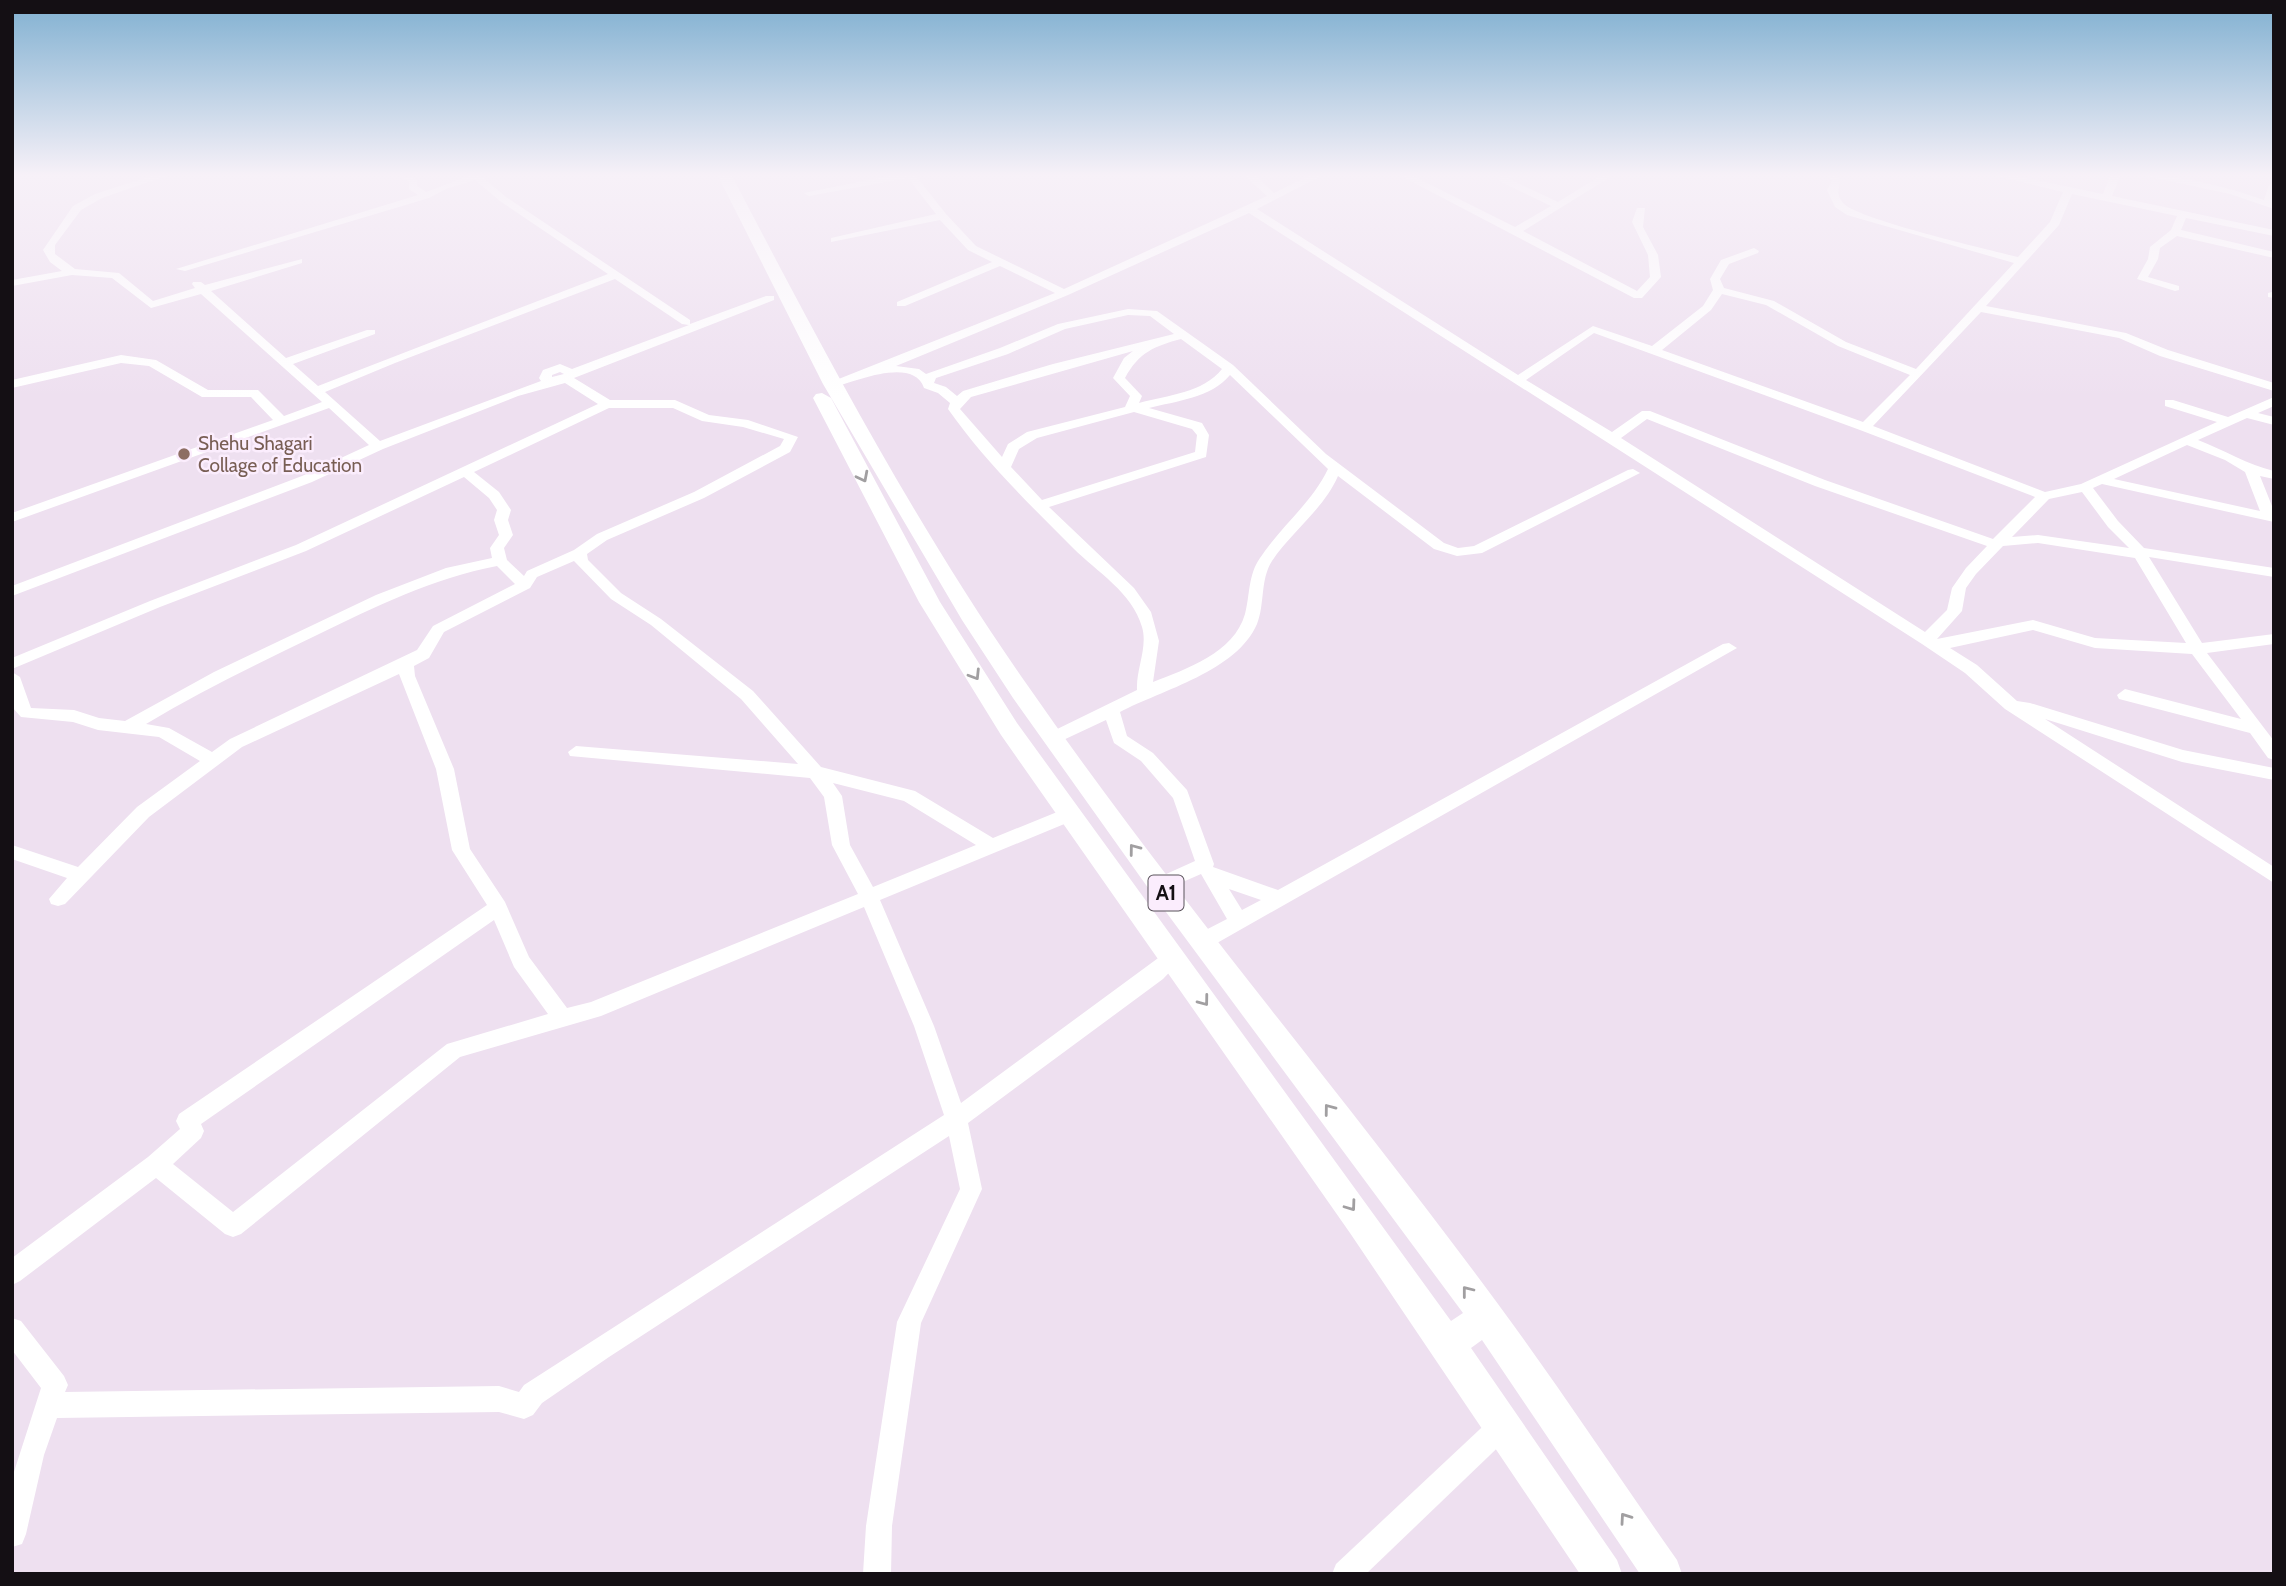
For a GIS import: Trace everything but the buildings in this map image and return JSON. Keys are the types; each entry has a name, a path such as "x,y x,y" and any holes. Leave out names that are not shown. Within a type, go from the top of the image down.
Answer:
{"highway":[{"name":"A1","path":"746,250 900,548 945,628 1068,815 1448,1343 1603,1574"},
{"name":"A1","path":"763,250 832,384 973,620 1053,738 1488,1317 1663,1574"},
{"path":"1124,892 1158,881"},
{"path":"1448,1343 1488,1317"}],"street":[{"path":"48,250 51,256 72,272"},
{"path":"247,250 181,270 378,446"},
{"path":"579,250 686,322"},
{"path":"976,250 1064,293"},
{"path":"832,384 1064,293 1159,250"},
{"path":"1312,250 1746,524 1826,580 1931,643 1970,669 2011,705 2274,876"},
{"path":"1551,250 1638,296 1656,277 1650,250"},
{"path":"1979,250 2020,261"},
{"path":"1865,427 1918,374 2030,250"},
{"path":"2154,250 2153,259 2142,279 2175,288"},
{"path":"2253,250 2274,255"},
{"path":"1719,290 1715,279 1725,262 1754,251"},
{"path":"12,283 72,272 115,275 151,305 298,261"},
{"path":"901,304 1000,262"},
{"path":"315,392 391,360 616,275"},
{"path":"1654,351 1707,308 1719,290"},
{"path":"1719,290 1770,303 1842,344 1918,374"},
{"path":"568,373 686,322 768,295"},
{"path":"568,373 768,295"},
{"path":"1977,308 2122,335 2164,353 2274,387"},
{"path":"928,381 932,375 1004,351 1062,326 1105,316 1153,313 1229,368 1335,468 1439,546 1446,550 1467,553 1478,551 1633,473"},
{"path":"1519,380 1593,329 1865,427 2044,496 2085,487 2274,401"},
{"path":"283,363 371,332"},
{"path":"1145,692 1143,681 1152,639 1151,627 1143,608 1133,594 1080,547 965,426 954,409 957,402 967,394 1057,367 1183,335"},
{"path":"1131,407 1136,396 1119,378 1128,361 1149,345"},
{"path":"12,382 39,379 121,359 152,363 206,394 254,393 282,421"},
{"path":"880,367 915,372 928,381 928,385 942,390 957,402"},
{"path":"1005,466 1013,447 1020,440 1131,407 1206,389 1217,383 1229,368"},
{"path":"12,591 307,479 378,446 549,379 553,370 568,373 607,404"},
{"path":"2169,403 2229,422"},
{"path":"12,518 329,404"},
{"path":"12,664 155,604 301,548 607,404 675,404 706,418 744,423 792,437 785,449 768,459 699,495 601,537 579,554 532,574 525,585 438,629 423,654 406,664 236,743 143,812 58,899"},
{"path":"1041,505 1200,454 1203,435 1197,426 1131,407"},
{"path":"1612,438 1646,414 1820,483 1992,543 2038,539 2274,573"},
{"path":"2246,414 2274,421"},
{"path":"2188,441 2230,457 2251,470 2274,475"},
{"path":"1053,738 1216,660 1237,642 1250,623 1255,586 1263,565 1315,503 1335,468"},
{"path":"464,470 494,495 504,510 501,520 506,535 496,548 499,561 525,585"},
{"path":"2251,470 2271,517"},
{"path":"2100,480 2271,517"},
{"path":"2085,487 2139,552 2198,649 2274,754"},
{"path":"1931,643 1954,611 1959,588 1971,572 2044,496"},
{"path":"579,554 581,561 616,596 656,622 747,695 833,796 841,845 868,896 924,1026 957,1121 971,1189 909,1322 879,1526 877,1574"},
{"path":"128,727 229,670 360,608 421,582 499,561"},
{"path":"1931,643 2033,625 2095,643 2198,649 2274,639"},
{"path":"1203,941 1729,648"},
{"path":"406,664 407,676 445,769 461,850 498,907 521,961 563,1018"},
{"path":"12,677 21,709 27,713 74,716 98,724 163,732 213,761"},
{"path":"2125,695 2257,729"},
{"path":"2011,705 2030,708 2182,756 2274,774"},
{"path":"1111,711 1120,739 1147,757 1181,795 1209,870 1238,921"},
{"path":"576,752 815,772 909,796 992,846"},
{"path":"156,1164 233,1226 454,1049 594,1010 1068,815"},
{"path":"12,852 81,876"},
{"path":"1158,881 1209,870 1279,898"},
{"path":"12,1273 156,1164 193,1131 187,1121 498,907"},
{"path":"48,1405 499,1399 524,1406 533,1394 633,1326 957,1121 1056,1050 1108,1006 1156,975 1172,959"},
{"path":"12,1330 55,1385 31,1455 12,1534"},
{"path":"1346,1574 1504,1424"}],"place":[{"name":"Shehu Shagari Collage of Education","path":"184,454"}]}
